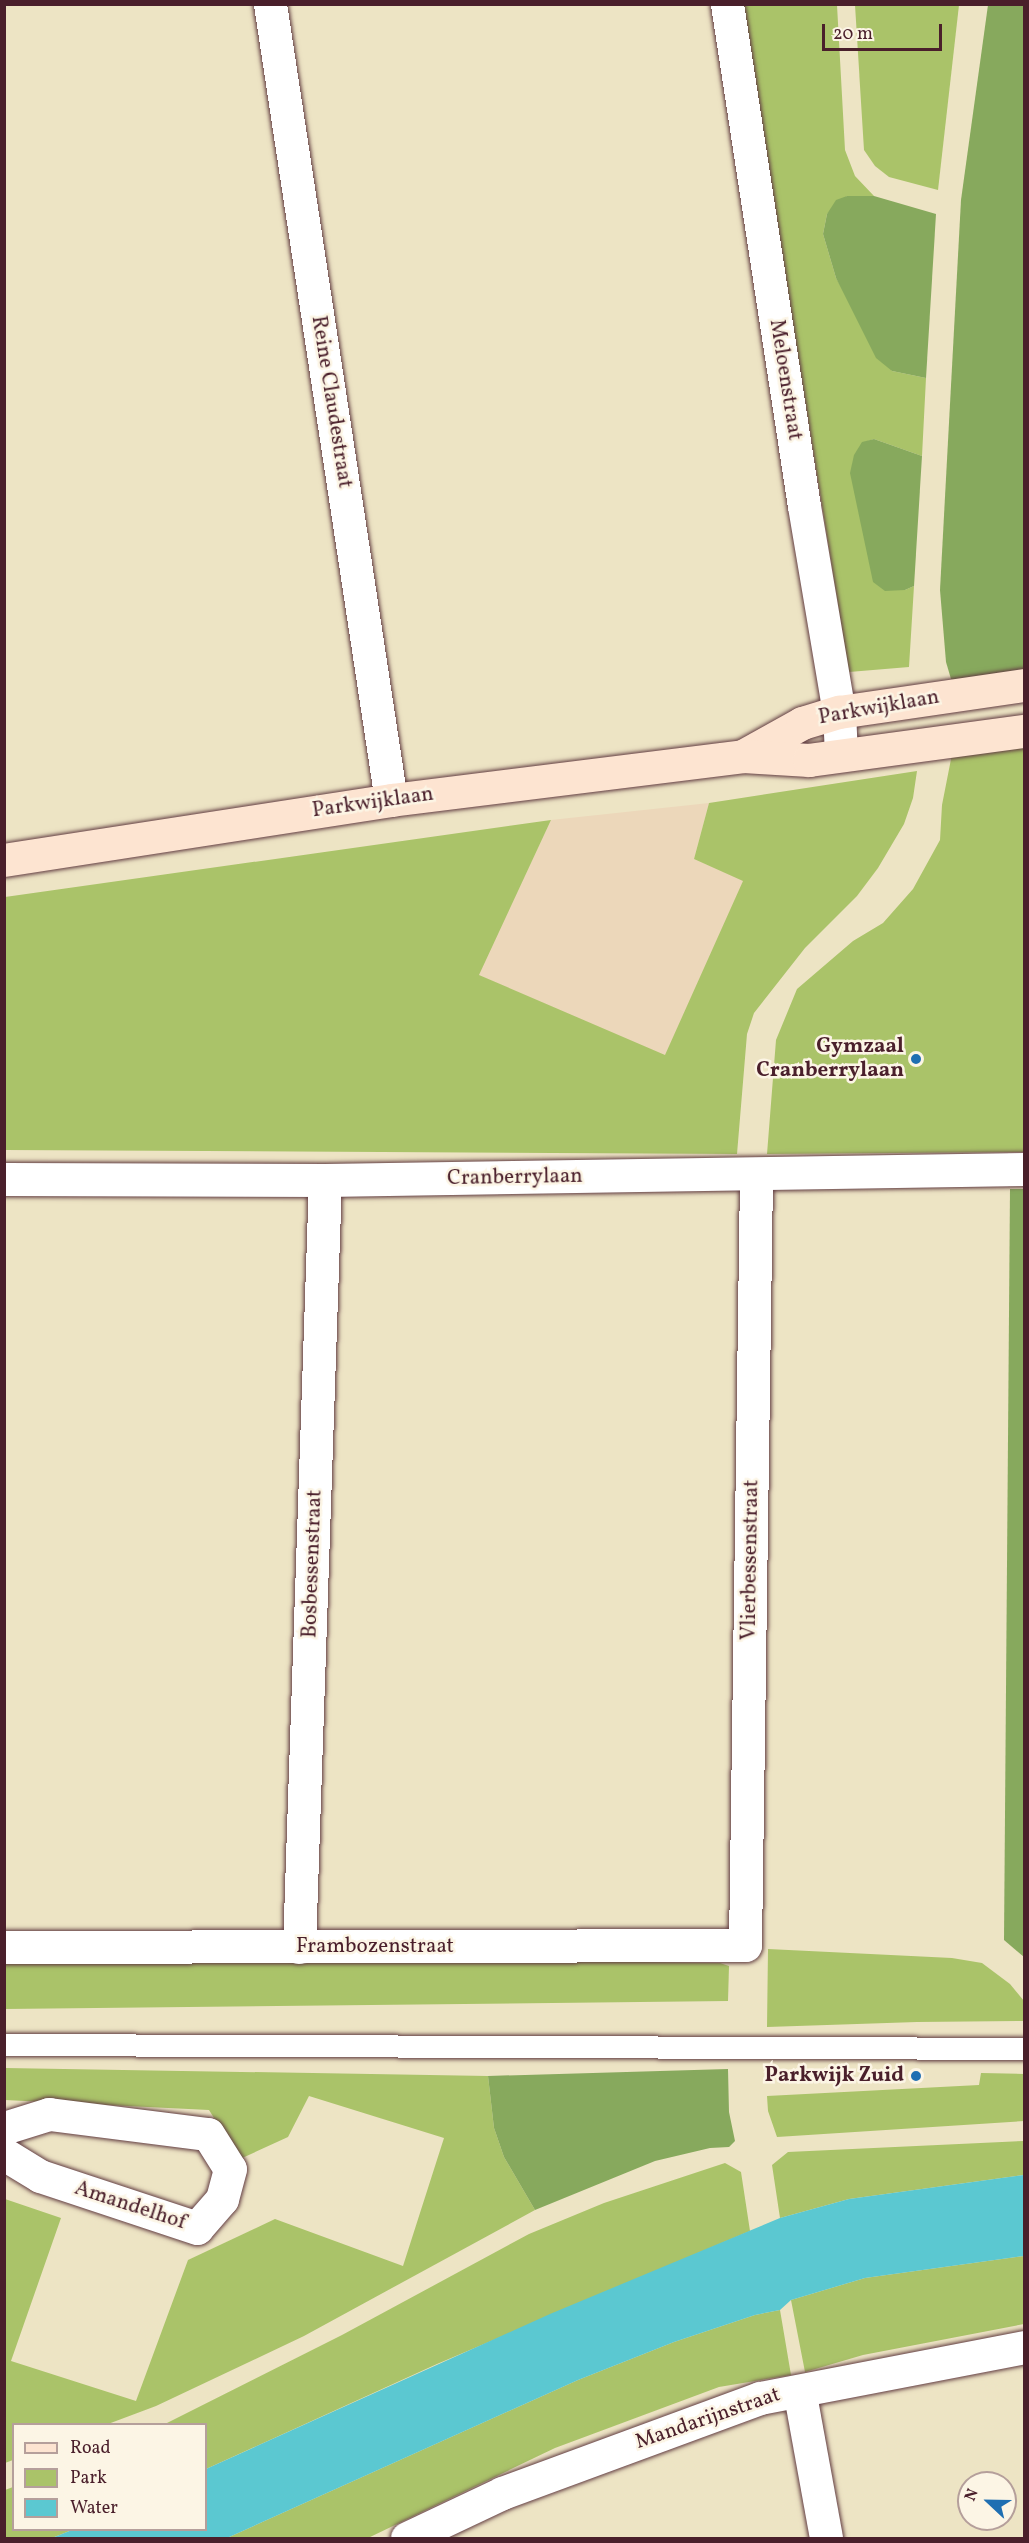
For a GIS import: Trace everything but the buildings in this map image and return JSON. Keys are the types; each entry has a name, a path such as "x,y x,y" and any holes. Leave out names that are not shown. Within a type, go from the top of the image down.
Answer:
{"street":[{"name":"Reine Claudestraat","path":"270,4 391,800"},
{"name":"Meloenstraat","path":"727,4 806,517 839,712 841,754"},
{"name":"Parkwijklaan","path":"743,756 802,723 839,712 1024,685"},
{"name":"Parkwijklaan","path":"4,860 391,800 743,756 809,760 1024,731"},
{"name":"Cranberrylaan","path":"4,1179 325,1180 1024,1169"},
{"name":"Vlierbessenstraat","path":"745,1945 756,1175"},
{"name":"Bosbessenstraat","path":"299,1947 325,1180"},
{"name":"Frambozenstraat","path":"4,1947 745,1945"},
{"name":"Amandelhof","path":"4,2128 49,2114 208,2134 230,2169 222,2199 197,2228 40,2176 4,2154"},
{"name":"Mandarijnstraat","path":"407,2538 502,2493 760,2398 1024,2347"},
{"path":"801,2400 826,2538"}],"lane":[{"path":"4,2045 1024,2049"}],"shaded area":[{"path":"709,803 694,859 744,880 665,1056 478,975 551,820"}],"green space":[{"path":"741,5 837,5 845,150 855,176 874,196 847,196 827,214 823,234 836,278 892,371 926,378 922,456 874,439 862,443 905,590 914,586 909,667 849,672"},
{"path":"855,5 959,5 938,190 889,177 875,166 864,150"},
{"path":"988,5 1024,5 1024,671 963,683 951,679 946,662 940,590 961,200"},
{"path":"847,196 874,196 936,214 926,378 892,371 876,358 836,278 823,234 827,214 836,200"},
{"path":"874,439 922,456 914,586 905,590 885,591 873,582 850,473 854,455 862,442"},
{"name":"Gymzaal Cranberrylaan","path":"1024,745 1024,1152 767,1154 776,1040 797,989 853,941 883,923 913,889 940,840 942,805 952,754"},
{"path":"917,771 913,798 904,824 878,868 857,896 805,948 754,1013 747,1034 737,1154 5,1150 5,897 551,820 479,975 665,1055 743,881 694,859 709,803"},
{"path":"1010,1189 1024,1189 1024,1957 1004,1940"},
{"path":"768,1949 952,1958 982,1963 1010,1984 1024,2001 1024,2021 767,2027"},
{"path":"336,1958 720,1963 729,1966 728,2001 5,2009 4,1961"},
{"path":"5,2068 488,2076 494,2128 504,2157 535,2210 304,2336 156,2406 111,2423 12,2423 12,2460 5,2463 5,2199 61,2218 11,2361 136,2401 188,2260 275,2219 403,2266 444,2138 309,2096 288,2137 240,2159 209,2110 5,2100"},
{"path":"728,2069 729,2112 735,2141 729,2147 710,2148 655,2161 535,2210 504,2157 494,2128 488,2076"},
{"path":"981,2073 1024,2074 1024,2121 777,2137 768,2111 767,2096 979,2085"},
{"path":"1024,2141 1024,2175 849,2199 780,2218 772,2165 788,2152"},
{"path":"725,2163 741,2172 750,2231 437,2364 207,2469 207,2423 167,2423 342,2335 529,2234 604,2203"},
{"path":"1024,2256 1024,2324 863,2355 805,2372 791,2300 865,2278"},
{"path":"780,2310 791,2375 719,2387 555,2448 368,2538 227,2538 578,2380 674,2342 755,2315"},
{"path":"12,2487 12,2531 70,2531 52,2538 5,2538 5,2490"}],"water":[{"path":"1024,2175 1024,2256 865,2278 791,2300 780,2310 755,2315 674,2342 578,2380 227,2538 52,2538 70,2531 207,2531 207,2469 550,2314 780,2218 849,2199"}],"place":[{"name":"Gymzaal Cranberrylaan","path":"916,1059"},
{"name":"Parkwijk Zuid","path":"916,2076"}]}
